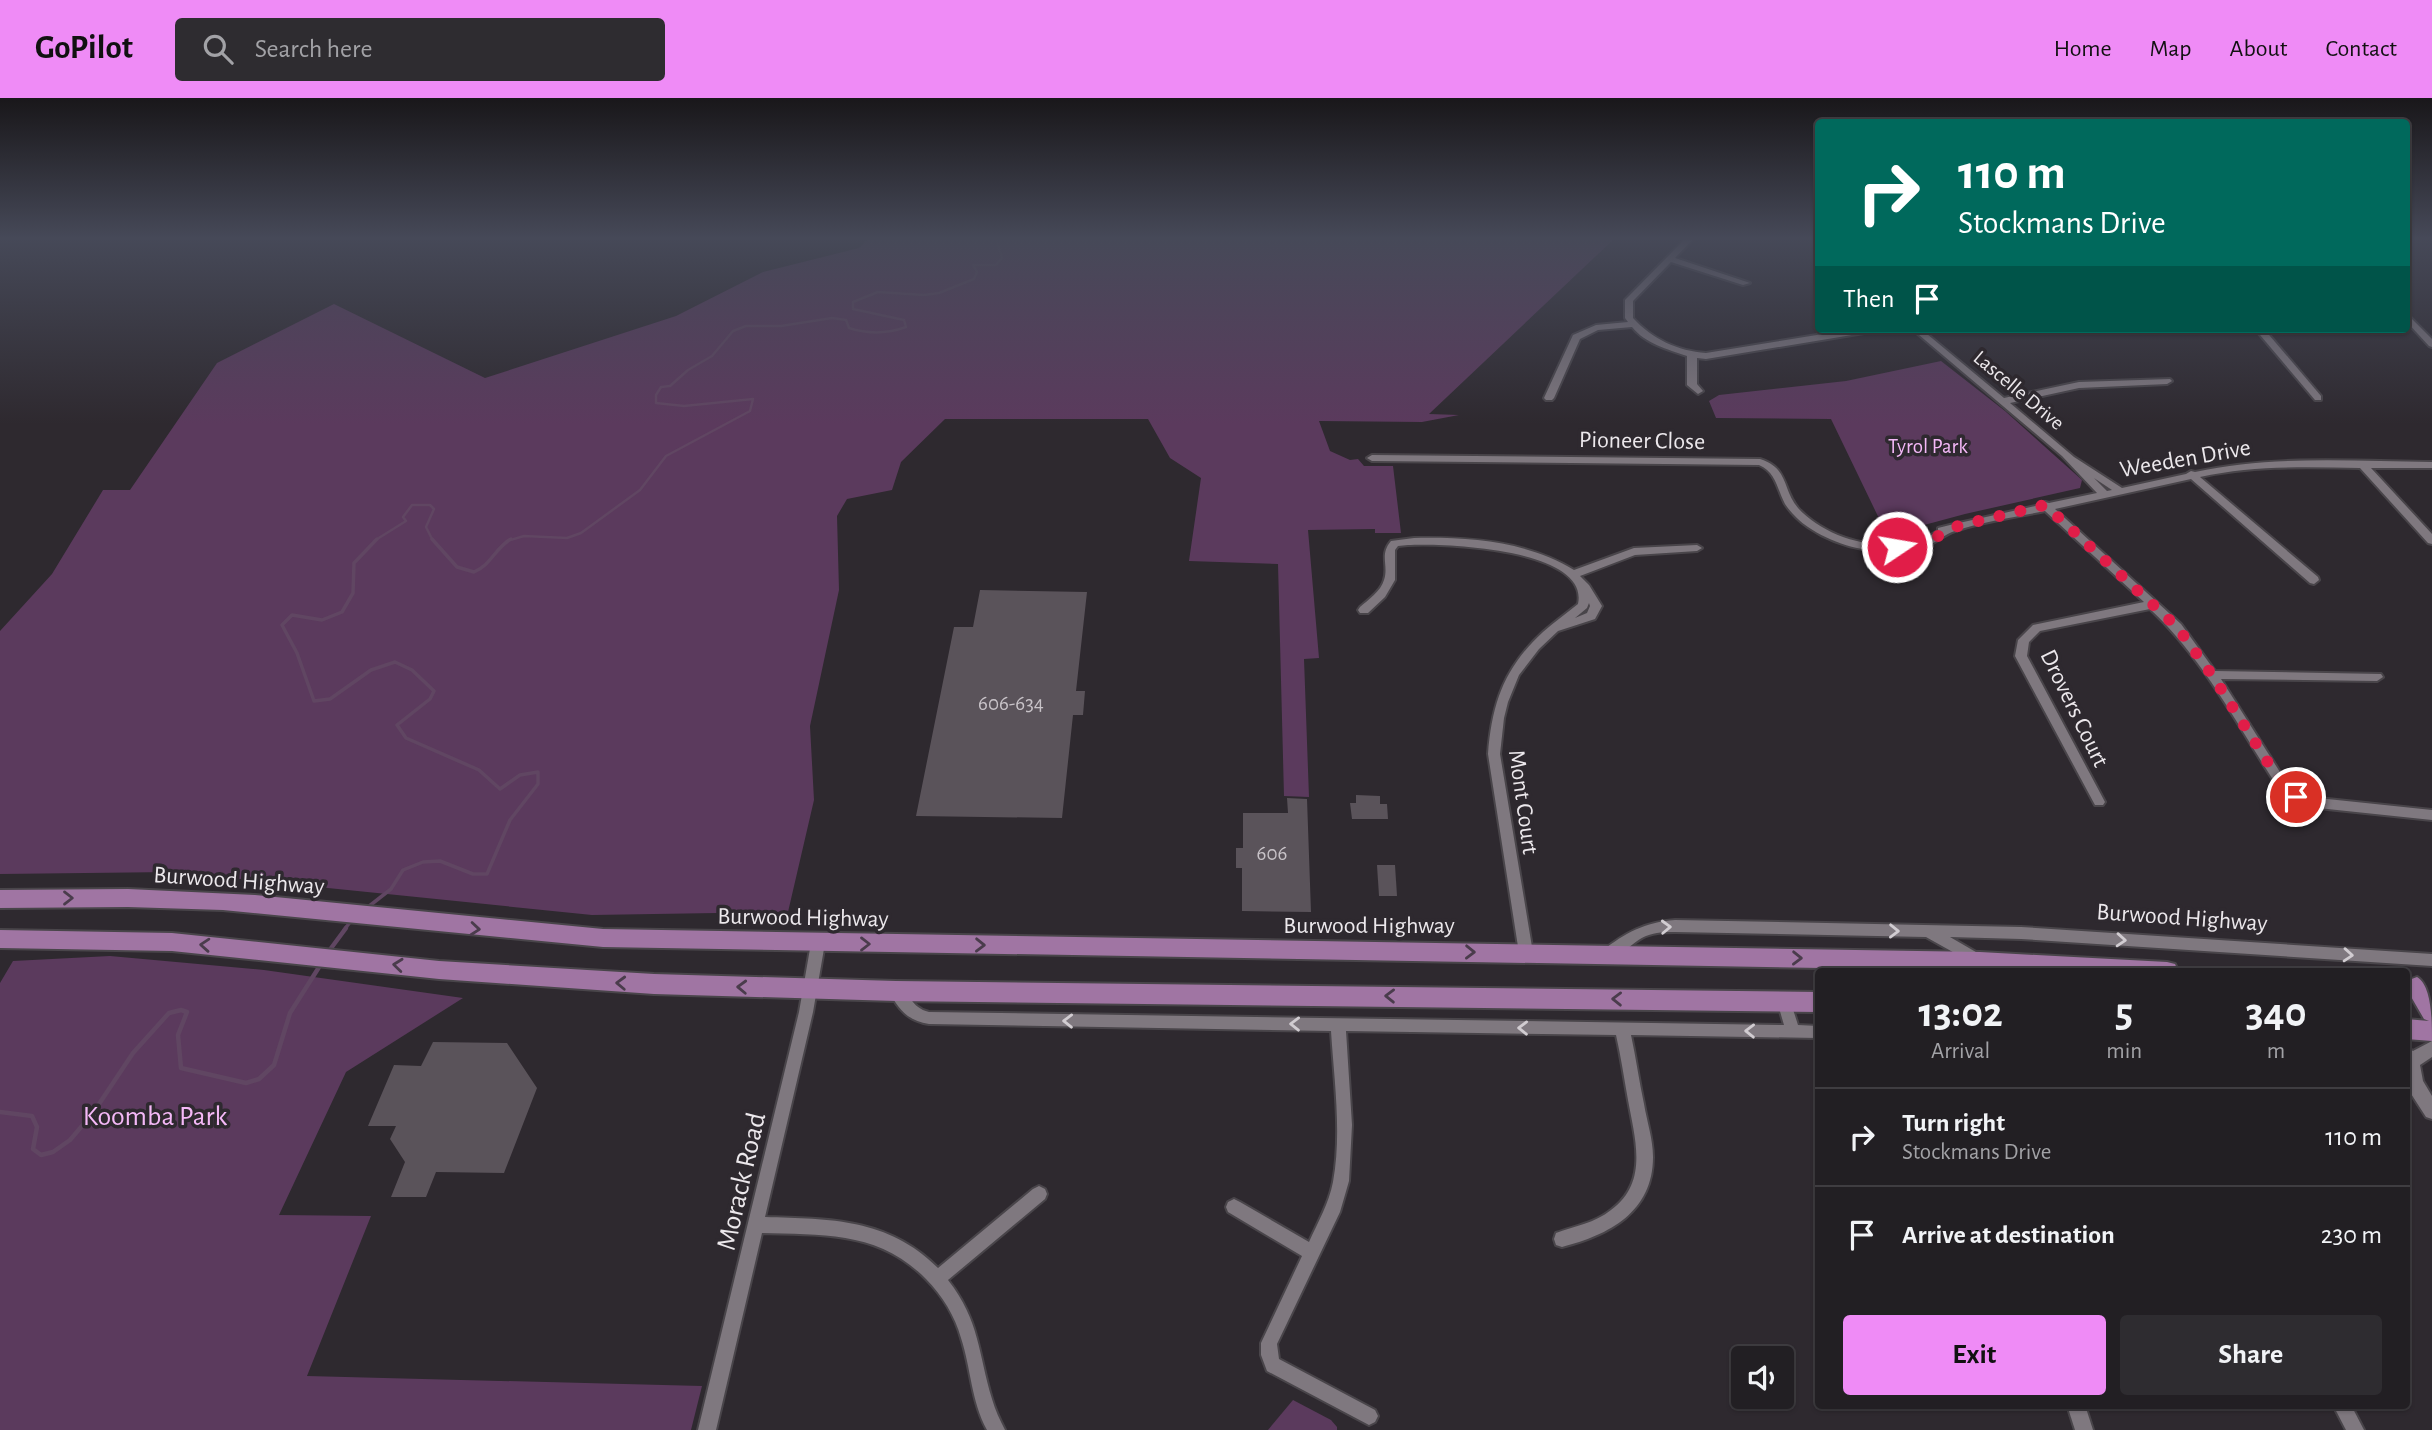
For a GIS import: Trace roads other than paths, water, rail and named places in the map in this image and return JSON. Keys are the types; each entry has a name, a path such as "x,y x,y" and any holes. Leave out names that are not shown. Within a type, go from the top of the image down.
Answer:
{"highway":[{"name":"Burwood Highway","path":"0,899 180,900 256,904 407,922 603,939 1980,961 2111,968"},
{"path":"0,939 159,942 588,982 896,991 1815,1002"},
{"path":"2418,987 2432,1012"},
{"path":"2410,1029 2432,1031"}],"street":[{"path":"1629,300 1627,313 1632,324 1649,338 1692,355 1721,356 1848,333"},
{"path":"2410,323 2432,344"},
{"path":"1549,398 1576,337 1596,328 1632,324"},
{"name":"Lascelle Drive","path":"1921,333 2065,454 2104,494"},
{"path":"2262,333 2318,398"},
{"path":"1692,355 1692,385 1698,391"},
{"path":"2004,401 2079,385 2167,381"},
{"name":"Lascelle Drive","path":"2065,454 2119,490"},
{"name":"Pioneer Close","path":"1370,459 1760,462 1775,471 1791,506 1805,521 1834,537 1874,546"},
{"name":"Weeden Drive","path":"1874,546 1914,546 1929,541 1950,528 2191,474 2258,465 2432,465"},
{"path":"2363,465 2432,541"},
{"path":"2191,474 2314,580"},
{"path":"2045,505 2154,604 2193,647 2281,783 2296,797 2318,803 2432,815"},
{"name":"Mont Court","path":"1364,610 1368,596 1381,594 1390,580 1390,549 1395,542 1404,541 1509,546 1536,555 1571,575 1592,598 1595,611 1591,616 1550,632 1521,660 1510,679 1500,707 1494,754 1526,953"},
{"path":"1571,575 1634,552 1697,548"},
{"name":"Drovers Court","path":"2099,802 2021,656 2024,640 2037,628 2154,604"},
{"path":"2212,675 2378,677"},
{"name":"Burwood Highway","path":"1606,955 1635,933 1661,926 2021,933 2432,960"},
{"name":"Burwood Highway","path":"1928,931 1980,961"},
{"name":"Morack Road","path":"707,1430 757,1225 818,943"},
{"path":"896,991 905,1007 917,1017 929,1018 1815,1032"},
{"path":"1784,1001 1793,1032"},
{"path":"1338,1025 1344,1125 1341,1181 1334,1207 1269,1343 1269,1355 1273,1365 1369,1416"},
{"path":"1562,1239 1600,1228 1617,1218 1633,1202 1640,1183 1645,1163 1644,1143 1622,1029"},
{"path":"2432,1048 2410,1069 2432,1111"},
{"path":"938,1278 1039,1194"},
{"path":"1234,1207 1312,1253"},
{"path":"757,1225 845,1229 871,1235 901,1248 920,1261 938,1278 961,1315 970,1337 984,1405 996,1430"},
{"path":"2077,1409 2084,1430"},
{"path":"2344,1409 2355,1430"}],"waterway":[{"path":"509,540 524,536 567,538 581,533 640,490 666,456 750,411 753,399 684,406 656,403 656,395 661,387 670,386 688,370 712,356 733,331 746,326 781,326 832,318 846,320 849,328 863,331 885,332 906,327 904,320 853,309 853,302 858,300"},
{"path":"377,539 406,521 403,517 412,505 430,505 434,509 426,527 432,539"},
{"path":"368,907 391,889 403,870 423,862 440,861 473,874 487,874 510,820 538,784 538,772 520,775 500,789 479,770 406,738 397,725 430,699 434,691 412,670 395,662 371,670 330,699 314,701 297,653 282,625 292,615 322,620 342,612 353,593 354,563 377,539"},
{"path":"432,539 457,567 474,572 485,565 509,540"},
{"path":"344,930 351,921"},
{"path":"329,951 346,928"},
{"path":"0,1112 32,1116 37,1127 33,1149 41,1155 53,1152 70,1140 93,1113 133,1053 169,1013 181,1010 187,1012 178,1035 181,1068 246,1083 259,1079 274,1065 290,1013 321,964"}],"park label":[{"name":"Tyrol Park","path":"1928,446"},
{"name":"Koomba Park","path":"155,1115"}]}
